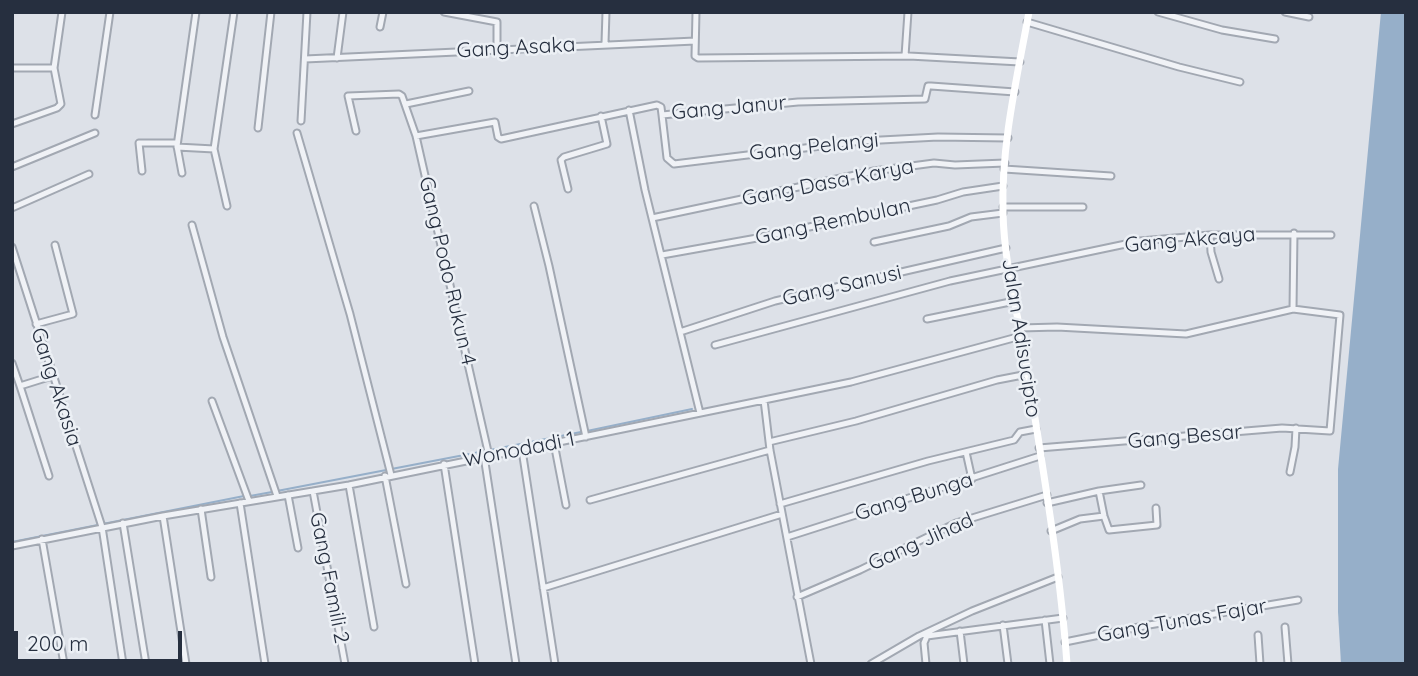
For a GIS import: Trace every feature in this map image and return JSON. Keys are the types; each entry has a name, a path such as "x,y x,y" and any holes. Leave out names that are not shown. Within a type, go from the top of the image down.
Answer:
{"main road":[{"name":"Jalan Adisucipto","path":"1029,12 1014,92 1003,186 1003,210 1009,270 1028,374 1058,577 1067,664"}],"street":[{"path":"12,124 60,106 54,68 62,12"},
{"path":"95,115 110,12"},
{"path":"182,173 177,145 196,12"},
{"path":"227,206 214,149 234,12"},
{"path":"258,128 271,12"},
{"path":"301,121 307,12"},
{"path":"337,58 343,12"},
{"path":"380,27 383,12"},
{"path":"444,12 497,22 497,50"},
{"path":"605,43 606,12"},
{"path":"696,12 695,56 698,58 905,56 1020,62"},
{"path":"905,56 908,12"},
{"path":"1285,12 1309,17"},
{"path":"1161,13 1222,30 1275,39"},
{"path":"1027,22 1240,82"},
{"name":"Gang Asaka","path":"304,59 605,43 695,41"},
{"path":"12,68 54,68"},
{"name":"Gang Janur","path":"416,136 495,122 498,138 501,139 657,105 661,107 662,115 798,102 925,99 928,86 1014,92"},
{"path":"356,131 348,96 399,94 406,104 469,91"},
{"name":"Gang Podo Rukun 4","path":"406,104 416,136 485,438 516,664"},
{"path":"629,110 652,218 700,413"},
{"name":"Gang Pelangi","path":"662,115 667,158 674,164 862,141 939,137 1008,138"},
{"path":"568,189 561,160 607,145 601,116"},
{"path":"12,167 95,133"},
{"path":"296,133 350,314 386,458 406,584"},
{"path":"142,171 139,144 214,149"},
{"name":"Gang Dasa Karya","path":"652,218 874,171 934,163 1005,166 1111,176"},
{"path":"12,208 89,174"},
{"name":"Gang Rembulan","path":"662,255 757,238 937,200 963,192 1003,186"},
{"path":"534,206 586,437"},
{"path":"874,242 949,226 971,217 1003,210 1083,207"},
{"path":"192,225 223,337 277,496"},
{"path":"1293,309 1294,233"},
{"path":"1210,235 1211,252 1219,279"},
{"name":"Gang Akcaya","path":"715,345 950,281 1140,241 1210,235 1331,235"},
{"path":"36,324 73,314 54,245"},
{"name":"Gang Akasia","path":"12,247 102,527 123,664"},
{"name":"Gang Sanusi","path":"680,332 800,295 1006,248"},
{"path":"927,319 1015,301"},
{"name":"Wonodadi 1","path":"12,546 240,503 248,498 288,495 349,485 851,382 1021,332 1057,327 1186,334 1293,309 1339,314 1330,430"},
{"path":"12,363 49,476"},
{"path":"769,442 858,421 997,380 1028,374"},
{"path":"20,386 52,376"},
{"path":"764,400 770,450 811,664"},
{"path":"212,401 248,498"},
{"path":"1290,472 1296,428"},
{"name":"Gang Besar","path":"1040,452 1296,428 1330,430"},
{"path":"780,504 1014,440 1020,432 1036,429"},
{"path":"554,443 566,505"},
{"path":"522,450 555,664"},
{"path":"590,500 770,450"},
{"path":"966,452 972,479"},
{"name":"Gang Bunga","path":"787,537 972,479 1040,452"},
{"path":"444,464 475,664"},
{"path":"349,485 374,627"},
{"name":"Gang Jihad","path":"797,597 860,570 956,523 1047,499 1141,485"},
{"name":"Gang Famili 2","path":"313,491 345,664"},
{"path":"1099,491 1109,530 1157,525 1156,508"},
{"path":"288,495 298,548"},
{"path":"240,503 265,664"},
{"path":"201,509 211,577"},
{"path":"543,587 782,514"},
{"path":"163,516 186,664"},
{"path":"1051,531 1080,519 1104,516"},
{"path":"123,523 146,664"},
{"path":"42,539 64,664"},
{"path":"872,664 942,625 1058,577"},
{"name":"Gang Tunas Fajar","path":"1065,642 1298,600"},
{"path":"926,664 926,637 1063,618"},
{"path":"1045,620 1050,664"},
{"path":"1003,625 1008,664"},
{"path":"1285,627 1288,664"},
{"path":"960,631 964,664"},
{"path":"1258,635 1260,664"}],"water":[{"path":"1381,12 1406,12 1406,664 1341,664 1338,612 1338,469"}],"waterway":[{"path":"587,431 692,409"},
{"path":"490,450 581,432"},
{"path":"277,491 485,451"},
{"path":"250,496 272,492"},
{"path":"12,542 244,496"}]}
